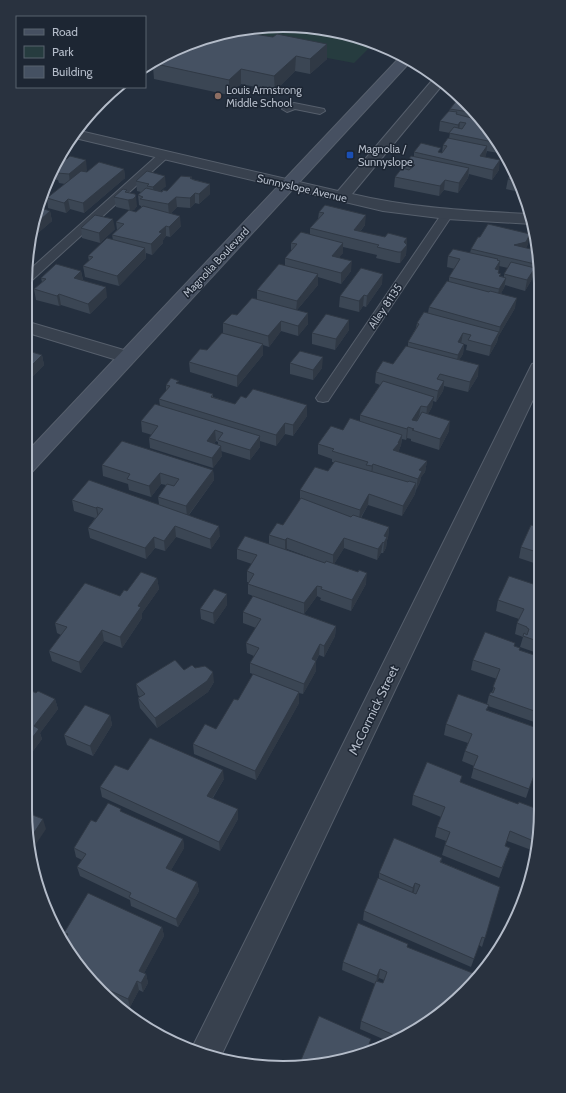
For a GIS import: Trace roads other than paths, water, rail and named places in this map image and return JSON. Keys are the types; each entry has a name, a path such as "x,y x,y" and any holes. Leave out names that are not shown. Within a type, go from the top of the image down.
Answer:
{"main road":[{"name":"Magnolia Boulevard","path":"32,459 402,62"}],"street":[{"path":"341,197 436,84"},
{"name":"Sunnyslope Avenue","path":"80,135 383,206 447,214 525,219"},
{"path":"32,328 127,357"},
{"name":"McCormick Street","path":"208,1049 534,378"}],"lane":[{"path":"287,109 294,106 320,111"},
{"path":"33,273 164,155"},
{"name":"Alley 81135","path":"322,398 447,214"}],"place":[{"name":"Louis Armstrong Middle School","path":"218,96"},
{"name":"Magnolia / Sunnyslope","path":"350,155"}]}
